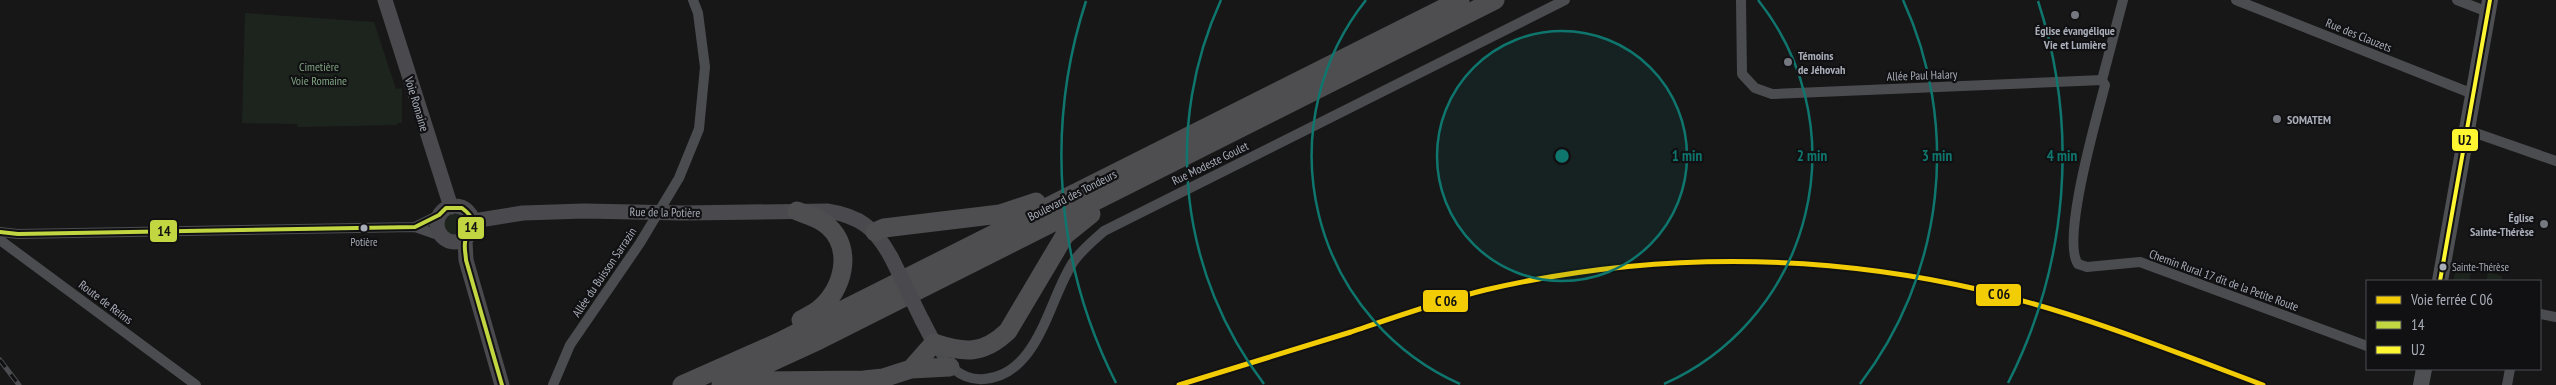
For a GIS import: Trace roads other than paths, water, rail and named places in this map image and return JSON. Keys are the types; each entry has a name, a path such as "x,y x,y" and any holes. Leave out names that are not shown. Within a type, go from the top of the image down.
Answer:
{"highway":[{"name":"Boulevard des Tondeurs","path":"681,385 779,342 1460,0"},
{"name":"Boulevard des Tondeurs","path":"721,385 835,332 1495,0"},
{"path":"911,368 934,343 955,350 970,351 996,342 1008,331 1054,250 1075,225 1109,204 1293,110 1344,77"},
{"path":"874,232 884,228 1000,214 1050,196 1134,157 1173,144"},
{"path":"681,385 818,311 831,297 843,270 843,253 837,235 827,224 797,211"},
{"path":"745,385 760,381 864,380 883,378 911,368 950,367"}],"main road":[{"name":"Voie Romaine","path":"385,0 445,211"},
{"path":"2440,280 2489,6"},
{"path":"452,240 472,232 473,221 467,211 462,208 445,211 437,228 452,240 466,260 502,385"},
{"name":"Rue de la Potière","path":"473,221 523,213 827,211 845,214 857,219 874,232"},
{"path":"874,232 891,257 934,343"},
{"path":"2422,385 2424,370"}],"street":[{"name":"Allée du Buisson Sarrazin","path":"552,385 570,345 640,243 656,212 679,178 699,129 705,67 698,13 693,0"},
{"name":"Rue Modeste Goulet","path":"950,367 964,376 978,379 995,378 1013,370 1026,357 1072,264 1104,231 1565,0"},
{"name":"Allée Paul Halary","path":"1742,0 1742,74 1755,88 1772,94 2102,80"},
{"path":"2102,80 2122,0"},
{"name":"Rue des Clauzets","path":"2236,0 2473,94"},
{"path":"2457,0 2489,6"},
{"name":"Chemin Rural 17 dit de la Petite Route","path":"2102,80 2105,85 2085,163 2078,209 2073,249 2078,264 2087,267 2140,262 2366,346"},
{"path":"2467,130 2556,161"},
{"path":"415,226 445,211"},
{"path":"0,232 18,234 415,226 452,240"},
{"path":"11,248 18,234"},
{"name":"Route de Reims","path":"0,240 196,385"},
{"path":"2541,314 2556,317"},
{"path":"934,343 950,367"},
{"path":"2507,385 2510,370"}],"railway":[{"path":"0,360 19,385"}],"place":[{"name":"Église évangélique Vie et Lumière","path":"2075,15"},
{"name":"Témoins de Jéhovah","path":"1788,62"},
{"name":"SOMATEM","path":"2277,119"},
{"name":"Église Sainte-Thérèse","path":"2544,224"},
{"name":"Potière","path":"364,228"},
{"name":"Sainte-Thérèse","path":"2443,267"}],"park label":[{"name":"Cimetière Voie Romaine","path":"319,73"}]}
